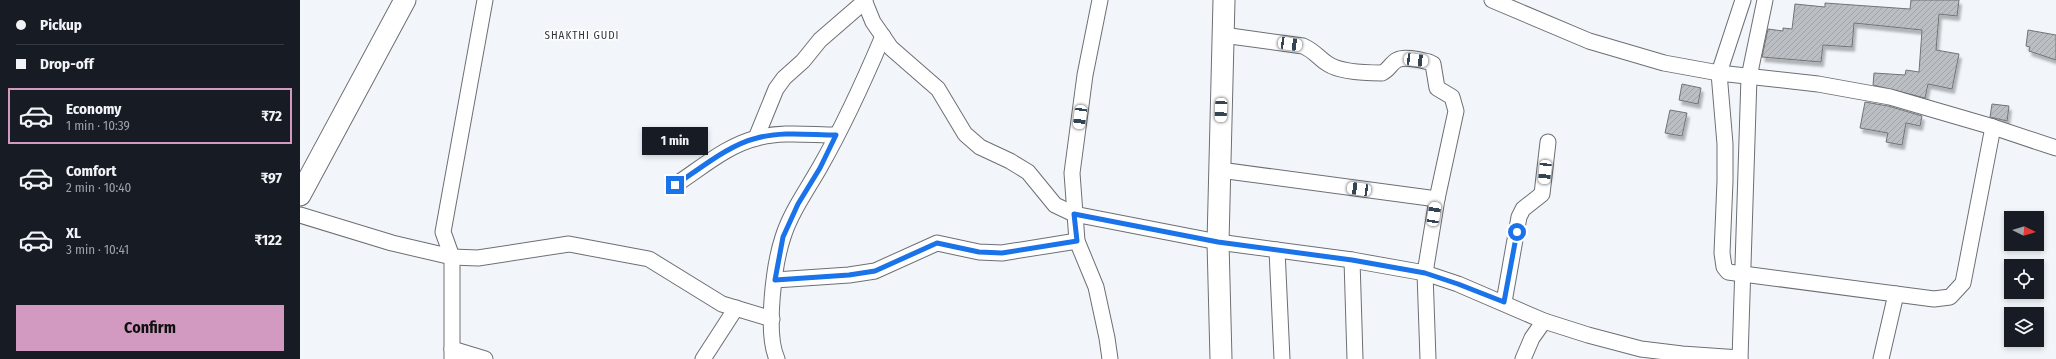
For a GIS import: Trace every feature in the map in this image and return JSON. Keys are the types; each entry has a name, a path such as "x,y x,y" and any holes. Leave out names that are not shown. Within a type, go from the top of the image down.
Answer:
{"street":[{"path":"300,195 405,0"},
{"path":"484,359 452,354 452,257 443,232 486,0"},
{"path":"756,138 773,96 784,78 803,62 820,40 864,0 873,22 892,48 938,89 965,134 980,147 1010,161 1028,172 1043,193 1055,205 1074,214 1218,242 1352,260 1425,273 1504,302 1544,321 1588,335 1639,354 1682,354 1740,359 1749,77 1765,0"},
{"path":"1100,0 1086,74 1072,173 1077,241 1096,287 1108,338 1110,359"},
{"path":"1221,359 1218,242 1224,0"},
{"path":"1492,0 1589,41 1664,63 1719,73 1818,84 1890,97 1993,127 2056,148"},
{"path":"1744,0 1719,73 1725,144 1722,253 1724,267 1728,272 1934,299 1950,297 1963,283 1993,127"},
{"path":"1223,35 1303,46 1314,51 1332,66 1358,71 1382,73 1388,70 1395,61 1402,58 1429,62 1433,64 1437,88 1452,97 1456,111 1437,200 1425,273 1428,359"},
{"path":"777,359 770,332 775,280 783,237 798,204 820,168 865,78 883,36"},
{"path":"675,185 731,149 756,138 780,134 836,135"},
{"path":"1504,302 1519,217 1523,209 1542,194 1548,142"},
{"path":"1220,170 1437,200"},
{"path":"300,215 392,243 452,257 478,258 569,244 649,259 722,304 772,319"},
{"path":"775,280 849,275 875,271 937,243 979,252 1002,253 1077,241"},
{"path":"1277,250 1282,359"},
{"path":"1352,260 1355,359"},
{"path":"1881,359 1896,294"},
{"path":"703,359 736,308"},
{"path":"1523,359 1532,338 1544,321"}],"building":[{"path":"1911,0 1959,0 1957,16 1939,14 1936,50 1959,54 1952,89 1928,84 1925,98 1873,85 1874,73 1905,75 1906,70 1919,72 1922,30 1854,23 1852,47 1823,45 1821,62 1762,57 1768,29 1783,31 1783,28 1792,29 1795,4 1825,7 1825,3 1910,9"},
{"path":"2028,30 2056,35 2056,60 2029,51 2030,47 2026,46"},
{"path":"1682,84 1701,88 1698,104 1679,100"},
{"path":"1865,102 1888,106 1922,116 1920,126 1906,123 1902,145 1886,142 1888,133 1860,128"},
{"path":"1992,104 2009,106 2007,121 1990,117"},
{"path":"1670,110 1687,113 1682,136 1665,133"}],"district":[{"name":"SHAKTHI GUDI","path":"582,35"}],"route":[{"path":"675,185 731,149 756,138 780,134 836,135 820,168 798,204 783,237 776,267 775,280 849,275 875,271 920,249 937,243 948,244 979,252 1002,253 1037,249 1077,241 1074,214 1218,242 1352,260 1425,273 1504,302 1517,232"}]}
